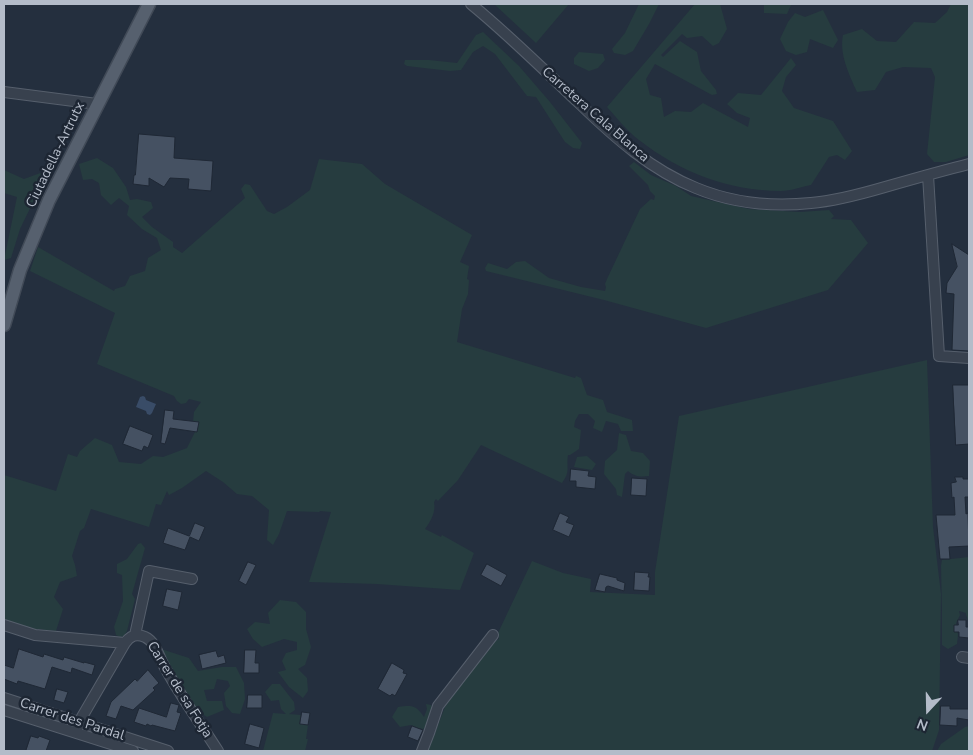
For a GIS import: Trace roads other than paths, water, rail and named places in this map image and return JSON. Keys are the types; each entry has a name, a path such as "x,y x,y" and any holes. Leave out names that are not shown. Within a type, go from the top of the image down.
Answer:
{"main road":[{"name":"Ciutadella-Artrutx","path":"4,324 20,270 49,200 149,4"}],"street":[{"name":"Carretera Cala Blanca","path":"471,4 490,19 592,116 645,161 673,178 695,188 738,201 760,204 788,205 812,203 856,195 969,164"},
{"path":"4,92 97,104"},
{"path":"928,175 939,356 969,358"},
{"name":"Carrer de sa Fotja","path":"134,635 149,571 192,579"},
{"path":"4,625 35,635 125,643"},
{"name":"Carrer de sa Fotja","path":"76,733 79,722 125,643 129,637 134,635 144,637 152,643 174,685 218,751"},
{"path":"422,751 438,706 493,635"},
{"name":"Carrer des Pardal","path":"4,698 168,751"},
{"name":"Carrer des Pardal","path":"4,710 133,751"}],"water":[{"path":"143,396 146,400 156,404 150,415 136,407 140,397"}]}
